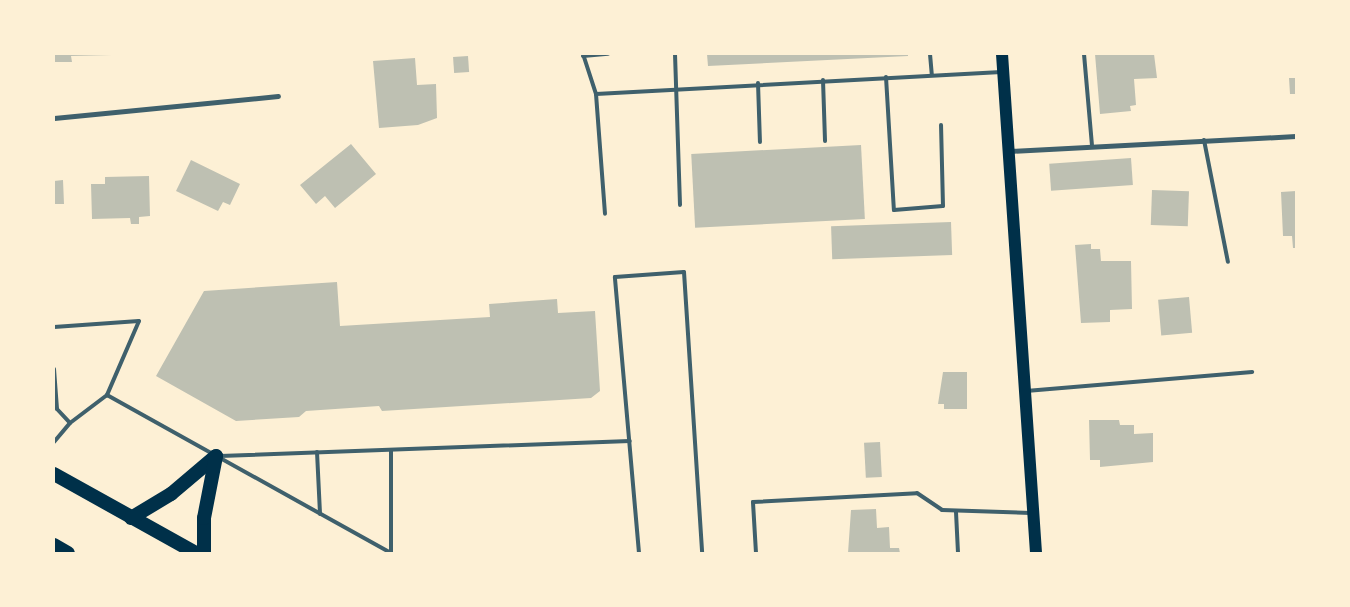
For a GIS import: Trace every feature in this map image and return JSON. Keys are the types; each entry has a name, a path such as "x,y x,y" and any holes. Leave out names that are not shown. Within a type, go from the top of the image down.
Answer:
{"highway":[{"path":"131,518 171,494 216,456"},
{"path":"204,553 204,518 216,456"},
{"path":"54,474 196,553"},
{"path":"54,545 68,553"}],"main road":[{"path":"1002,54 1036,553"}],"street":[{"path":"54,118 278,96"},
{"path":"1010,151 1092,145 1296,136"}],"lane":[{"path":"605,214 596,94 583,55 608,54"},
{"path":"674,54 680,205"},
{"path":"930,54 932,75"},
{"path":"1084,54 1092,145"},
{"path":"596,94 676,87 1004,72"},
{"path":"886,77 894,210 943,206 941,125"},
{"path":"823,80 825,142"},
{"path":"758,83 760,142"},
{"path":"1204,140 1228,262"},
{"path":"640,553 615,277 684,272 702,553"},
{"path":"54,326 139,321 107,395 70,423 54,442"},
{"path":"54,369 57,409 70,423"},
{"path":"1026,391 1252,372"},
{"path":"107,395 391,553 391,450"},
{"path":"216,456 630,441"},
{"path":"317,452 320,514"},
{"path":"756,553 753,502 917,493 942,510 956,512 1033,513"},
{"path":"956,512 958,553"}],"building":[{"path":"54,54 112,55 71,56 72,62 54,62"},
{"path":"707,54 908,54 908,56 708,66"},
{"path":"1095,54 1154,54 1157,78 1134,79 1136,105 1130,106 1131,111 1100,114"},
{"path":"468,56 469,72 454,73 453,57"},
{"path":"415,58 417,85 436,84 437,118 418,125 379,128 373,61"},
{"path":"1289,78 1296,78 1296,94 1290,94"},
{"path":"351,144 376,174 335,208 325,196 316,204 300,185"},
{"path":"861,145 865,219 695,228 691,154"},
{"path":"1131,158 1133,185 1051,191 1049,164"},
{"path":"191,160 240,184 230,205 223,202 218,211 176,191"},
{"path":"149,176 150,216 139,217 139,224 131,224 130,218 92,219 91,184 105,184 105,177"},
{"path":"63,180 64,204 55,204 54,222 54,181"},
{"path":"1152,190 1189,191 1188,226 1151,225"},
{"path":"1296,191 1296,248 1293,248 1292,236 1283,236 1281,192"},
{"path":"951,222 952,255 832,259 831,226"},
{"path":"1091,244 1091,249 1100,249 1101,261 1131,261 1132,309 1110,310 1110,322 1081,323 1075,245"},
{"path":"337,282 340,326 490,317 489,304 557,299 558,313 595,311 600,391 591,398 382,411 379,406 306,411 299,417 236,421 156,376 204,291"},
{"path":"1189,297 1192,333 1161,336 1158,300"},
{"path":"943,372 967,372 967,409 944,409 944,404 938,404"},
{"path":"1089,420 1119,420 1120,425 1134,425 1134,434 1153,433 1153,462 1100,467 1100,460 1090,460"},
{"path":"880,442 882,477 866,478 864,443"},
{"path":"876,509 877,528 889,527 890,548 899,548 900,553 848,553 851,510"}]}
